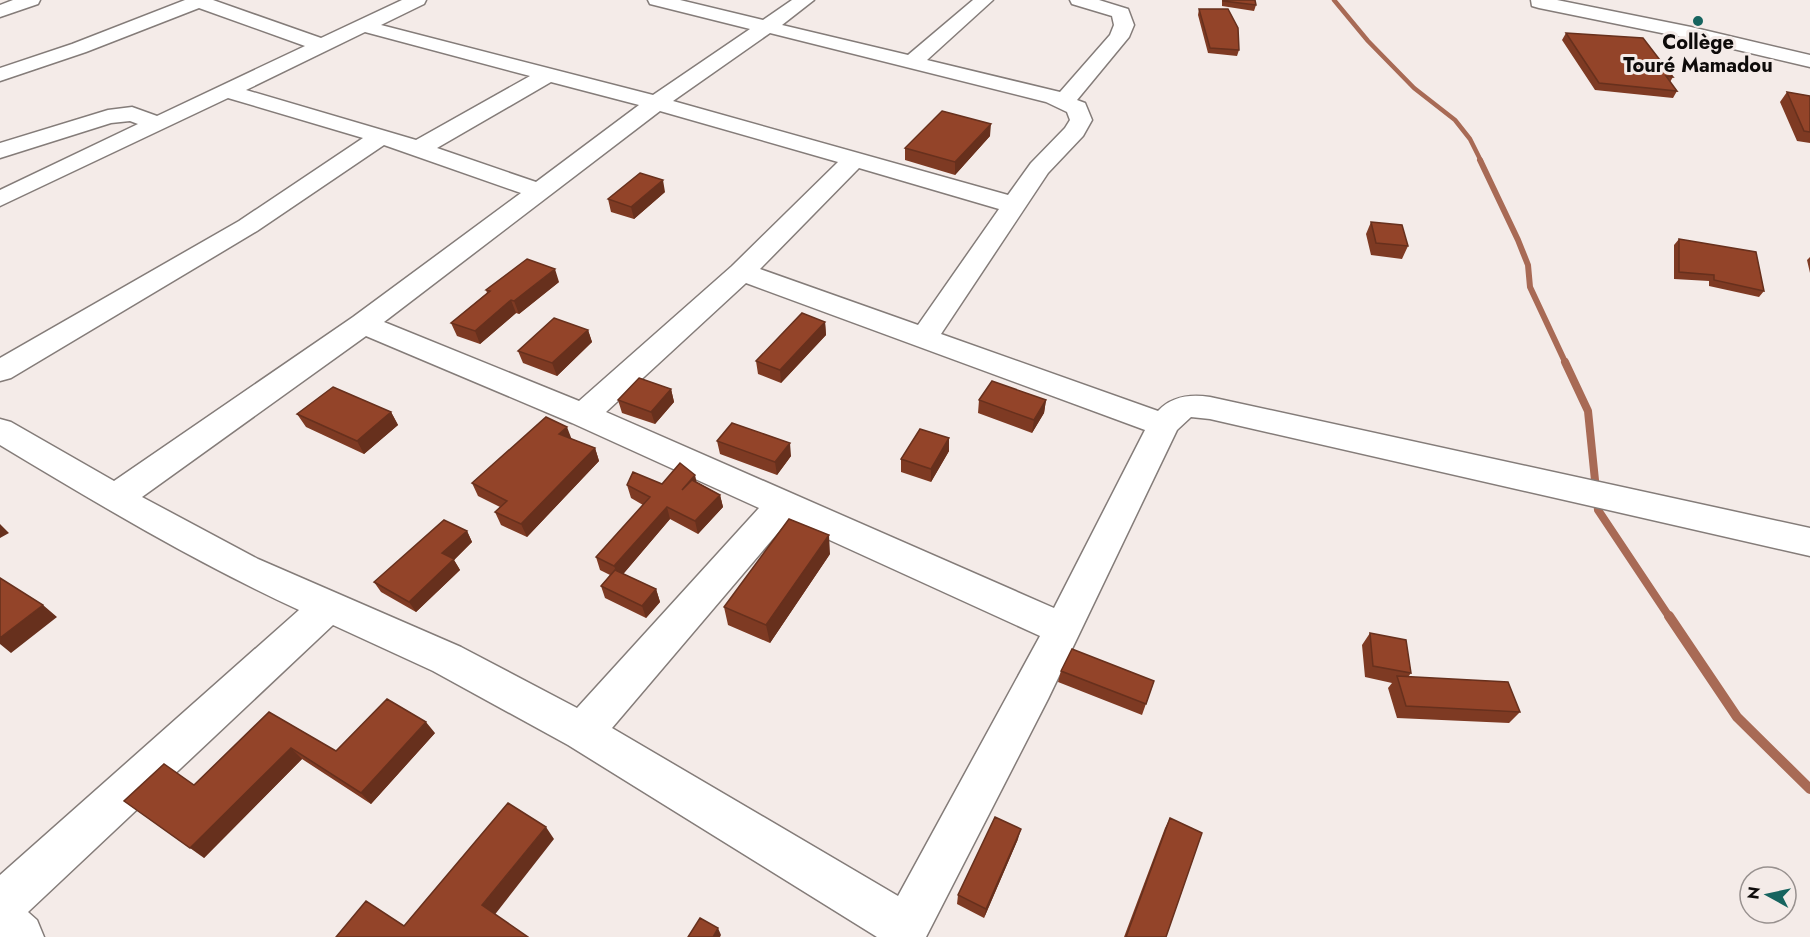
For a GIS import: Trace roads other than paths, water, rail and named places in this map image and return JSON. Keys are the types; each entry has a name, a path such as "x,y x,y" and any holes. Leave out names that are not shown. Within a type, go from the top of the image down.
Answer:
{"street":[{"path":"0,11 31,0"},
{"path":"0,75 69,51 199,0 322,45"},
{"path":"0,199 417,0"},
{"path":"657,0 1065,100 1077,108 1081,120 1075,131 1039,168 924,338"},
{"path":"115,498 363,324 656,103 806,0"},
{"path":"912,62 984,0"},
{"path":"1065,100 1119,37 1124,25 1121,13 1079,0"},
{"path":"1539,2 1680,30 1810,61"},
{"path":"364,26 656,103 1014,206"},
{"path":"418,149 549,74"},
{"path":"227,91 381,136 538,191"},
{"path":"0,151 108,117 132,114 158,124"},
{"path":"0,371 248,226 381,136"},
{"path":"583,415 741,272 855,159"},
{"path":"741,272 1164,425"},
{"path":"363,324 583,415 1063,629"},
{"path":"0,430 115,498 245,569 447,659 582,732 904,932 1034,687 1164,425 1174,411 1196,406 1210,408 1810,542"},
{"path":"582,732 784,503"},
{"path":"0,906 327,607"},
{"path":"0,918 20,937"}],"waterway":[{"path":"1334,0 1368,41 1414,88 1455,120 1470,139 1481,161"},
{"path":"1480,160 1518,240 1528,265 1530,287 1566,364"},
{"path":"1565,362 1588,411 1598,510 1670,618"},
{"path":"1669,616 1737,717 1810,789"}],"place":[{"name":"Collège Touré Mamadou","path":"1698,21"}]}
